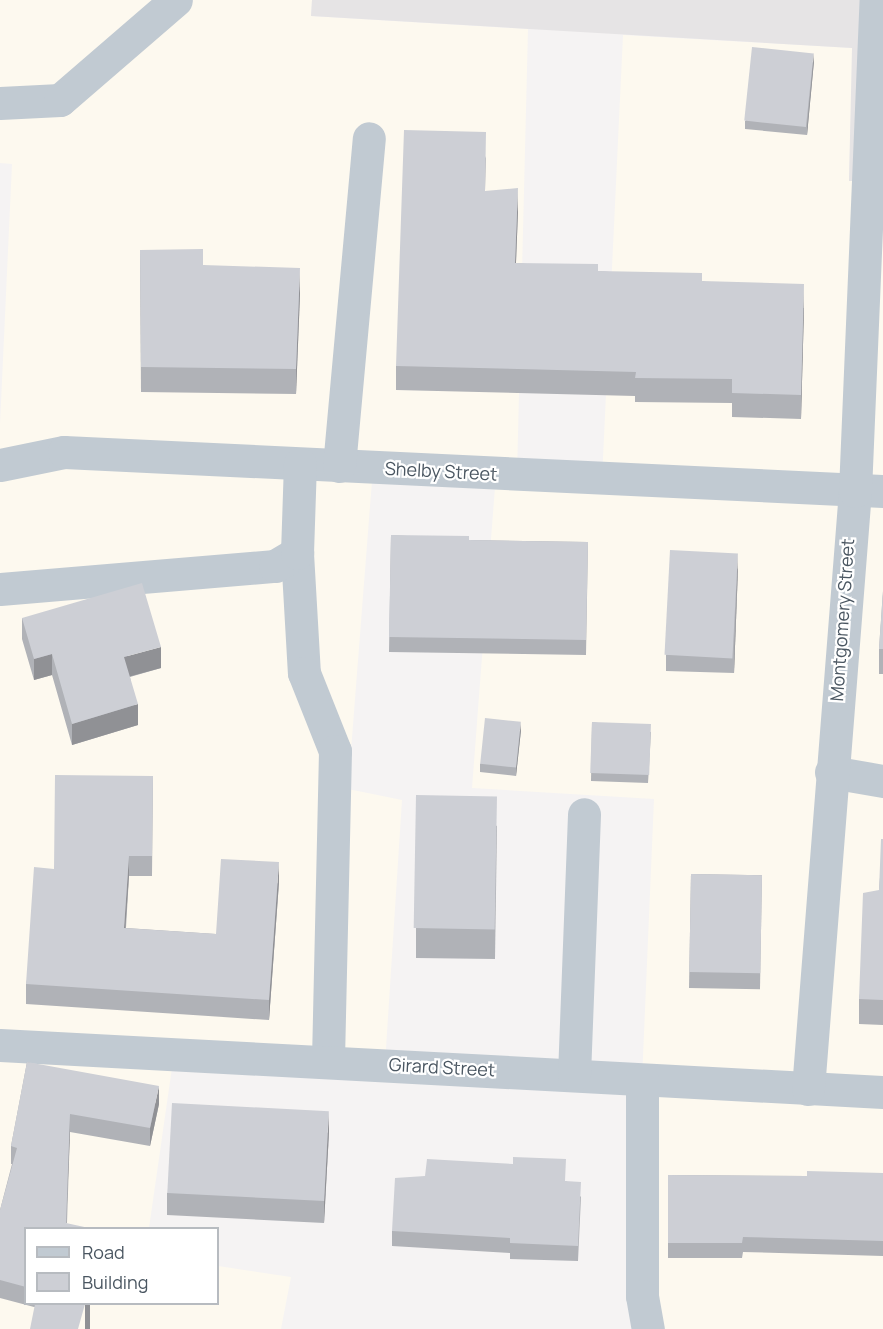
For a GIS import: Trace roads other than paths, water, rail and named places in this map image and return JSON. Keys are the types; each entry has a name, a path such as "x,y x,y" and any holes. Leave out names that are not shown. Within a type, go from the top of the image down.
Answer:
{"street":[{"path":"0,104 60,100 176,0"},
{"name":"Montgomery Street","path":"808,1089 831,772 869,491 877,152 876,0"},
{"path":"339,466 369,138"},
{"name":"Shelby Street","path":"0,465 64,452 869,491"},
{"path":"300,464 297,553 304,673 335,751 328,1060"},
{"path":"0,589 275,566 297,553"},
{"path":"831,772 883,781"},
{"path":"574,1075 584,814"},
{"name":"Girard Street","path":"0,1045 328,1060 642,1080 883,1092"},
{"path":"642,1080 642,1296 648,1329"}]}
